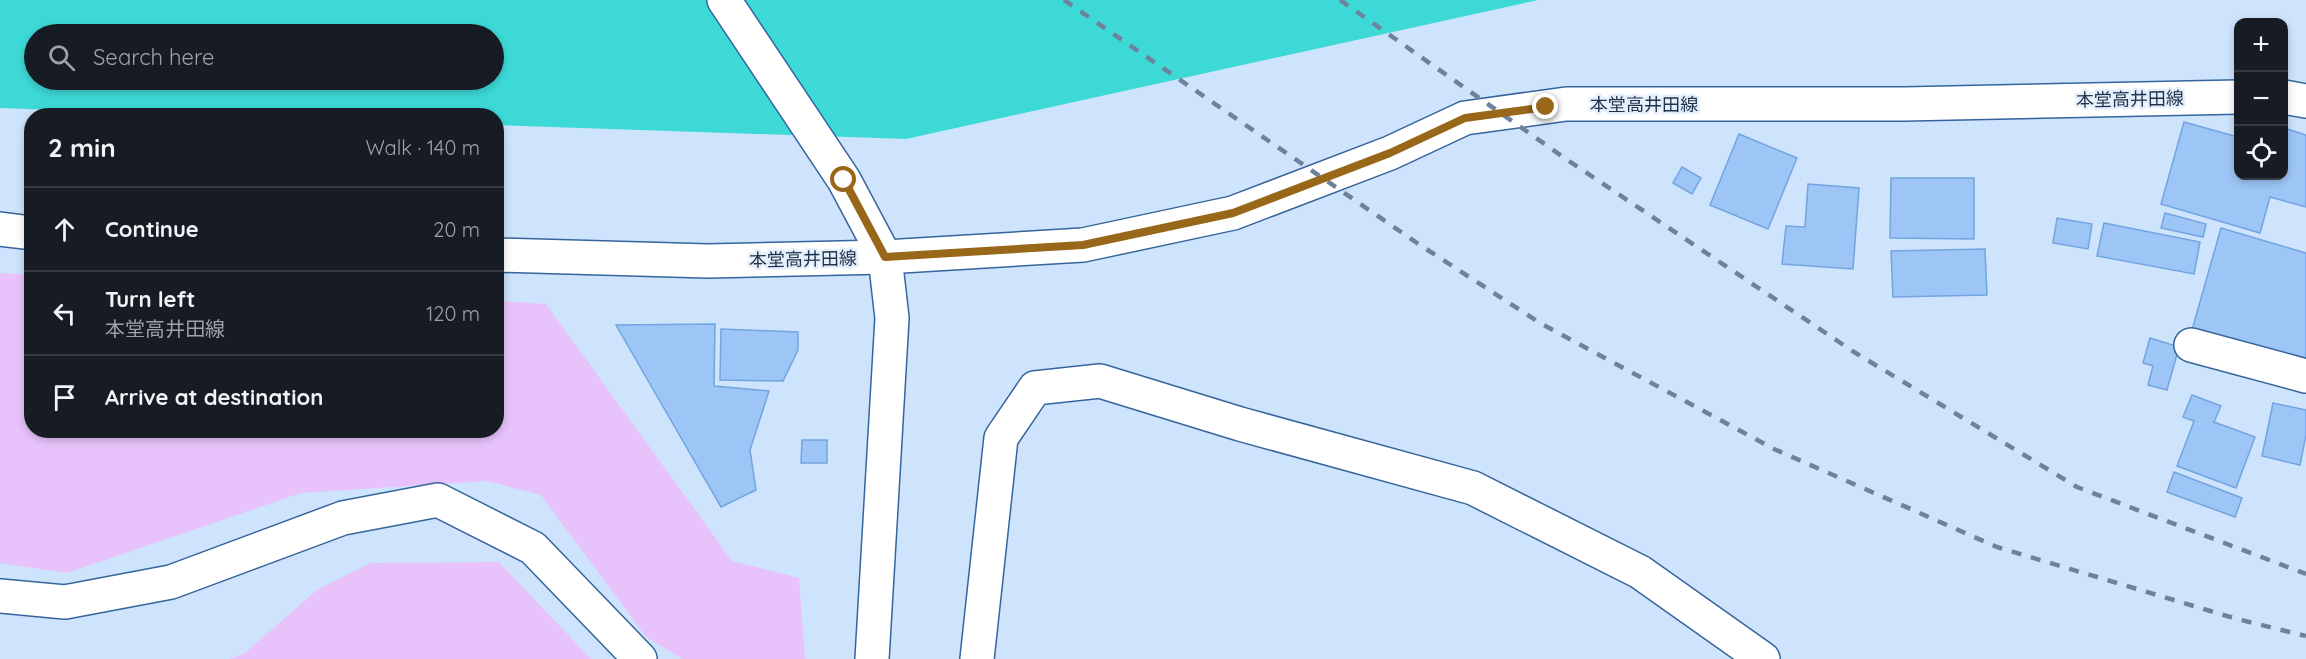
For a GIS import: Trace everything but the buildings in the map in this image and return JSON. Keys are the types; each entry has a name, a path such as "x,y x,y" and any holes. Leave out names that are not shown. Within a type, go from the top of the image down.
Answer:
{"street":[{"path":"724,0 844,180 885,257 892,318 872,659"},
{"name":"本堂高井田線","path":"504,255 708,261 885,257 1083,245 1233,213 1390,153 1465,118 1566,104 1904,104 2234,97"},
{"path":"2288,98 2306,101"},
{"path":"0,229 24,232"},
{"path":"2191,345 2306,376"},
{"path":"977,659 1001,438 1035,388 1100,381 1240,424 1473,488 1640,572 1763,659"},
{"path":"0,596 65,602 171,582 343,518 438,500 533,548 640,659"}],"shaded area":[{"path":"0,0 1538,0 906,139 504,125 504,108 0,108"},
{"path":"0,273 24,275 24,438 504,438 504,301 546,304 732,561 799,578 805,659 683,659 646,637 541,495 487,481 301,493 67,573 0,563"},
{"path":"499,562 591,659 230,659 245,653 318,589 371,563"}],"railway":[{"path":"1064,0 1417,243 1540,323 1774,449 1997,547 2237,619 2306,636"},
{"path":"1340,0 1566,159 1854,352 2077,487 2306,574"}],"route":[{"path":"844,180 885,257 1083,245 1233,213 1390,153 1465,118 1546,107"}]}
